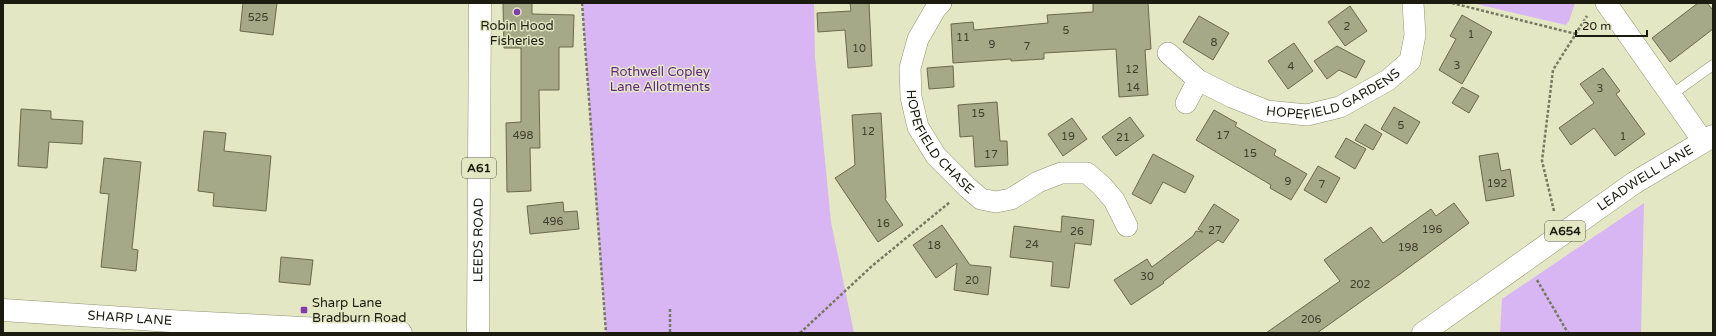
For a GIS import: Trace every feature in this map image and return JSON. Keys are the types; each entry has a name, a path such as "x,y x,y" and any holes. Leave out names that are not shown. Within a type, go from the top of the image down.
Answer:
{"main road":[{"name":"LEEDS ROAD","path":"478,333 480,3"},
{"name":"LEADWELL LANE","path":"1423,333 1634,183 1708,138"},
{"name":"SHARP LANE","path":"3,310 186,328 401,333"}],"street":[{"name":"HOPEFIELD CHASE","path":"941,3 936,8 918,39 910,68 911,97 918,127 936,156 968,188 982,199 996,202 1010,199 1038,182 1061,173 1087,173 1101,184 1114,200 1127,226"},
{"name":"HOPEFIELD GARDENS","path":"1168,53 1198,80 1232,97 1267,111 1307,115 1340,107 1388,80 1410,61 1415,36 1413,3"},
{"path":"1598,6 1708,138"},
{"path":"1186,103 1198,80"}],"lane":[{"path":"1671,95 1713,65"}],"path":[{"path":"582,3 606,333"},
{"path":"1452,3 1576,34"},
{"path":"1559,235 1542,161 1553,70 1576,34 1598,6"},
{"path":"800,333 872,266 968,188"},
{"path":"1525,260 1568,333"},
{"path":"670,309 670,333"}],"green space":[{"name":"Rothwell Copley Lane Allotments","path":"582,3 814,3 815,57 831,222 854,333 606,333"},
{"path":"1472,3 1575,3 1569,21 1566,25"},
{"path":"1644,203 1641,333 1500,333 1502,299"}],"building":[{"path":"243,3 277,3 273,35 240,31"},
{"path":"503,3 532,3 532,14 574,15 573,47 559,47 559,90 539,90 540,148 530,148 531,191 507,192 506,123 521,122 521,48 504,48"},
{"path":"850,3 869,3 872,66 848,68 845,30 818,32 817,13 851,11"},
{"path":"1093,3 1148,3 1151,49 1145,50 1148,95 1119,97 1116,49 1044,53 1044,59 1011,61 1011,59 953,63 951,24 973,22 974,30 1048,23 1047,15 1093,12"},
{"path":"1698,3 1707,3 1713,10 1713,29 1670,62 1652,38"},
{"path":"1350,6 1367,31 1345,46 1328,22"},
{"path":"1462,15 1492,32 1462,84 1439,70 1456,39 1450,36"},
{"path":"1199,16 1229,33 1213,60 1183,42"},
{"path":"1294,43 1313,71 1288,89 1268,61"},
{"path":"1337,46 1365,61 1356,78 1339,70 1327,79 1314,61"},
{"path":"953,66 954,87 929,89 927,68"},
{"path":"1603,68 1620,91 1616,94 1645,134 1615,156 1594,128 1571,145 1559,128 1594,103 1580,84"},
{"path":"1462,87 1479,96 1469,113 1452,103"},
{"path":"997,102 1000,141 1007,141 1008,165 975,167 973,136 960,137 958,105"},
{"path":"1394,107 1420,122 1407,144 1381,129"},
{"path":"21,109 51,111 51,119 83,121 82,144 49,142 47,168 18,166"},
{"path":"1214,110 1237,123 1235,126 1276,150 1274,155 1307,174 1291,200 1270,188 1271,185 1196,140"},
{"path":"881,113 885,199 903,225 878,242 835,178 855,165 852,115"},
{"path":"1130,117 1144,136 1116,156 1102,137"},
{"path":"1072,118 1087,139 1063,156 1048,134"},
{"path":"1365,124 1382,134 1373,150 1355,140"},
{"path":"204,131 226,133 224,151 271,156 266,211 213,206 214,193 198,191"},
{"path":"1346,138 1366,149 1355,169 1335,157"},
{"path":"1498,153 1501,171 1510,169 1514,196 1486,201 1479,156"},
{"path":"1153,154 1194,176 1185,193 1163,182 1151,204 1132,194"},
{"path":"104,158 141,162 132,249 138,250 136,271 101,267 109,194 100,193"},
{"path":"1318,166 1340,178 1326,203 1304,190"},
{"path":"563,202 564,212 577,211 579,229 530,234 527,206"},
{"path":"1454,203 1469,223 1317,333 1266,333 1340,281 1324,260 1371,227 1383,243 1431,209 1436,216"},
{"path":"1214,204 1239,220 1223,243 1218,240 1163,282 1164,283 1131,305 1114,280 1147,259 1152,267 1193,236 1196,231 1203,232 1198,229"},
{"path":"1062,216 1094,220 1091,245 1075,243 1069,288 1051,286 1053,262 1010,257 1014,226 1061,232"},
{"path":"942,225 970,265 991,267 988,295 954,290 957,263 936,278 913,245"},
{"path":"281,257 313,260 310,285 279,282"}],"place":[{"name":"Robin Hood Fisheries","path":"517,12"},
{"name":"Sharp Lane Bradburn Road","path":"304,310"}]}
